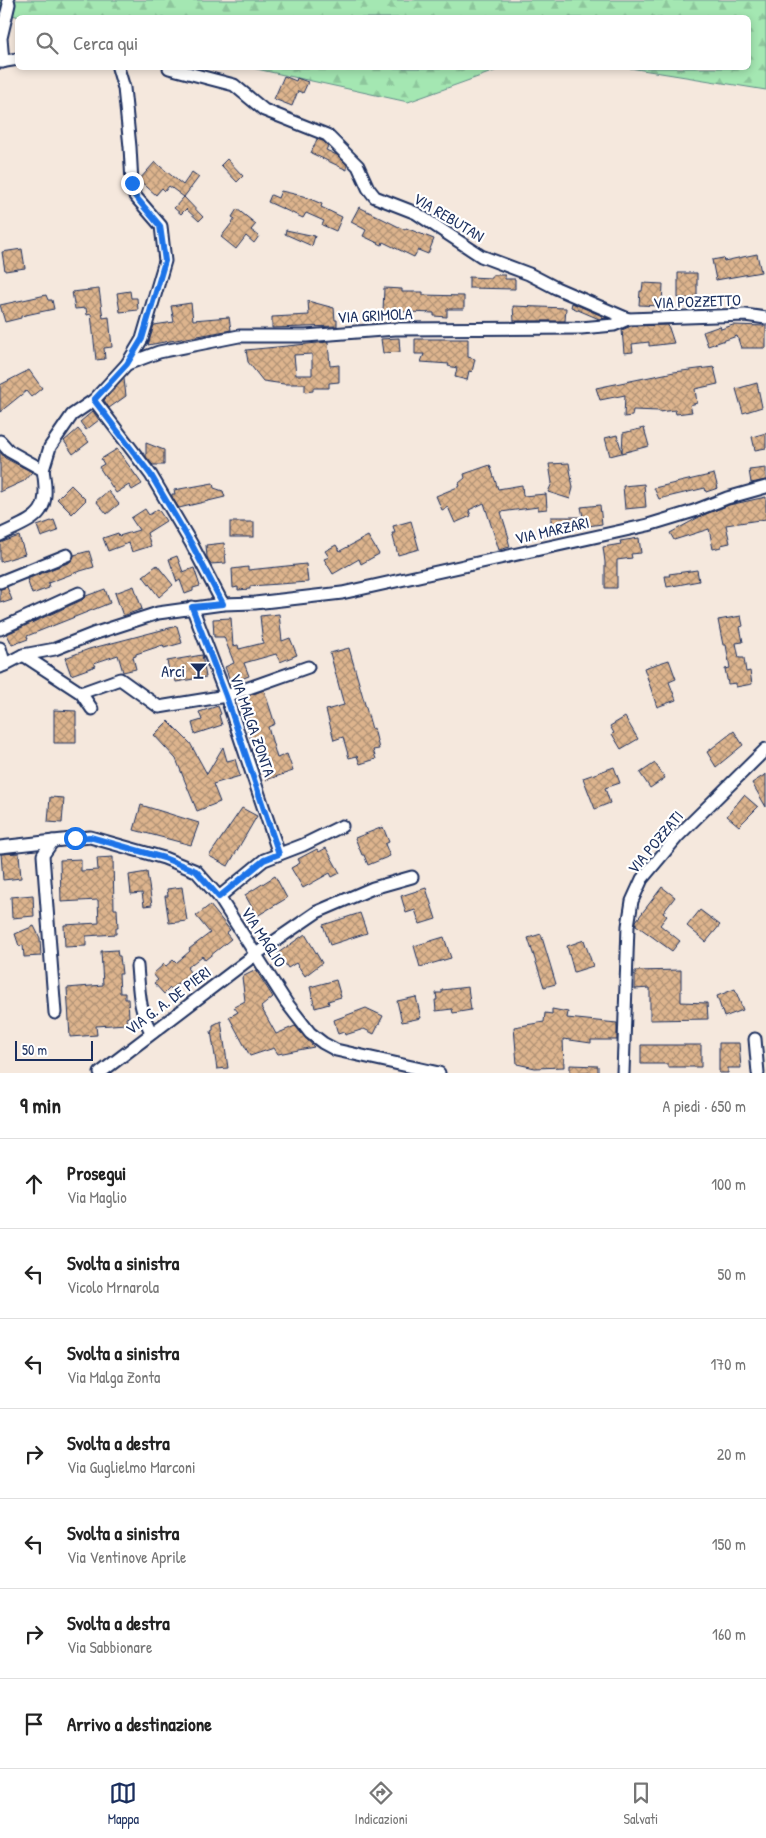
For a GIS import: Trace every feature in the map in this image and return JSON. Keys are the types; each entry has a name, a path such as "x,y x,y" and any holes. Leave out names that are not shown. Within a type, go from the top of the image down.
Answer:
{"street":[{"path":"8,0 9,4 1,38 2,62 15,60"},
{"path":"0,535 37,517 44,505 46,490 42,470 50,447 72,415 94,400 127,364 142,339 165,261 160,226 135,196 132,183 122,74 119,70"},
{"name":"VIA REBUTAN","path":"177,70 234,85 264,110 327,135 358,166 368,188 375,197 416,213 481,256 529,274 556,288 628,319"},
{"name":"VIA POZZETTO","path":"628,319 745,315 766,318"},
{"name":"VIA GRIMOLA","path":"127,364 159,352 239,336 306,336 395,329 581,328 614,326 628,319"},
{"path":"94,400 151,475 191,543 223,604"},
{"path":"0,441 9,451 42,470"},
{"name":"VIA MARZARI","path":"3,666 22,656 55,649 93,634 158,613 192,607 223,604 255,604 342,593 648,525 766,487"},
{"path":"0,582 67,555"},
{"path":"0,629 79,593"},
{"name":"VIA MALGA ZONTA","path":"192,607 226,696 279,854"},
{"path":"0,648 3,666"},
{"path":"22,656 80,693 92,708"},
{"path":"80,693 120,679 159,707 226,696 308,667"},
{"name":"VIA POZZATI","path":"623,1073 628,926 632,901 642,879 678,836 766,749"},
{"path":"219,897 264,860 303,845 342,826"},
{"name":"VIA MAGLIO","path":"0,848 90,837 164,858 196,871 219,897 286,1002 310,1033 336,1050 439,1073"},
{"path":"53,841 43,855 55,1013"},
{"name":"VIA G. A. DE PIERI","path":"106,1071 152,1033 256,954 317,912 373,888 412,877"},
{"path":"137,966 142,1014 152,1033"},
{"path":"755,1040 758,1073"}],"green space":[{"path":"0,0 766,0 766,90 642,70 751,70 751,15 15,16 0,12"},
{"path":"261,70 497,70 408,102"}],"building":[{"path":"284,76 296,81 297,78 308,82 303,93 298,91 292,106 274,99"},
{"path":"317,139 323,141 328,146 326,150 337,155 347,165 347,170 311,153"},
{"path":"227,159 243,176 237,182 221,165"},
{"path":"155,162 183,185 192,172 199,177 184,197 169,186 165,191 162,188 156,195 139,180"},
{"path":"281,191 303,196 322,204 321,207 342,217 336,231 322,225 324,221 306,213 303,218 268,202 271,195 278,198"},
{"path":"184,197 203,217 199,221 186,209 181,214 174,208"},
{"path":"359,207 405,230 406,228 434,239 428,254 418,250 414,257 383,242 382,245 363,236 366,230 351,222"},
{"path":"237,209 256,224 251,230 259,236 254,243 246,236 236,249 221,237 235,219 232,217"},
{"path":"286,230 315,236 312,246 285,234"},
{"path":"22,249 25,268 5,271 2,252"},
{"path":"757,254 761,272 716,280 712,260 723,258 724,261"},
{"path":"678,273 697,273 697,299 678,298"},
{"path":"492,275 505,275 505,279 515,279 515,289 469,288 469,277 492,278"},
{"path":"643,283 663,284 662,306 639,305 640,291 642,291"},
{"path":"384,288 402,289 402,292 423,292 423,295 464,296 464,309 447,309 447,317 434,316 434,313 383,311"},
{"path":"99,289 103,318 109,317 112,347 104,348 105,359 96,360 91,314 87,315 86,308 75,309 72,292"},
{"path":"130,291 131,298 137,298 138,310 120,312 117,293"},
{"path":"46,295 48,300 52,300 54,309 21,316 21,318 5,322 0,305"},
{"path":"308,301 334,308 337,326 272,328 272,317 309,315"},
{"path":"191,303 193,320 229,317 231,330 148,345 154,325 174,322 171,306"},
{"path":"572,303 607,318 599,319 571,307"},
{"path":"513,306 566,308 565,321 514,321"},
{"path":"668,325 674,343 649,346 649,342 632,344 633,352 624,353 622,330 631,326"},
{"path":"733,325 766,326 766,348 741,348 737,336 708,346 703,332 720,326 721,329"},
{"path":"399,338 400,352 383,353 381,339"},
{"path":"415,339 468,339 468,357 475,359 472,372 469,371 467,380 455,377 457,368 448,366 449,364 421,362 424,354 415,354"},
{"path":"328,342 330,366 339,365 339,382 329,383 329,388 313,388 313,391 305,392 305,384 263,381 248,362 246,350","holes":["312,354 312,375 296,375 294,355"]},
{"path":"714,367 718,384 695,389 697,403 690,405 692,412 676,414 675,410 659,412 633,410 632,416 624,417 625,395 600,400 596,388 674,372"},
{"path":"29,370 42,388 31,397 26,391 0,412 0,385"},
{"path":"124,379 126,396 109,408 104,400"},
{"path":"757,383 762,407 743,413 736,389"},
{"path":"93,411 99,420 86,430 80,422"},
{"path":"644,428 649,446 610,456 605,438 617,435 622,452 623,433"},
{"path":"78,429 89,442 73,454 64,441"},
{"path":"766,433 766,448 755,450 752,437"},
{"path":"146,443 164,450 164,465 153,465 146,457"},
{"path":"117,449 142,484 132,490 129,485 116,493 99,467 104,464 101,459"},
{"path":"0,452 5,458 32,472 24,481 0,492"},
{"path":"569,463 573,488 570,499 548,492 552,483 549,464"},
{"path":"490,465 498,489 522,485 523,496 546,494 547,509 538,510 538,507 501,512 510,547 499,550 484,503 469,510 471,516 455,523 448,507 442,510 436,496 460,486 459,483 465,478 464,474"},
{"path":"766,468 766,480 751,483 749,470"},
{"path":"714,474 718,488 706,492 705,488 659,499 654,488"},
{"path":"213,483 214,488 223,491 225,497 179,508 172,497 172,494 175,494 174,490"},
{"path":"644,484 646,507 625,509 623,486"},
{"path":"71,485 86,500 72,514 57,499"},
{"path":"108,491 119,504 107,514 96,501"},
{"path":"766,497 766,519 726,525 730,543 721,545 721,547 713,549 709,529 674,540 670,533 701,516 729,505"},
{"path":"600,505 602,524 581,527 551,527 551,517 583,517 581,507"},
{"path":"145,509 149,515 158,509 166,521 147,533 151,546 132,552 129,543 108,551 103,538 118,533 119,536 139,530 131,518"},
{"path":"54,520 58,531 41,537 37,526"},
{"path":"411,521 419,549 398,555 392,533 395,533 393,526"},
{"path":"230,522 254,522 254,537 230,537"},
{"path":"19,536 25,554 0,562 0,543"},
{"path":"368,536 379,554 361,564 359,559 333,574 324,559 329,557 325,551 336,545 340,551"},
{"path":"639,538 641,553 631,554 632,558 617,560 617,588 605,588 603,547 621,544 620,541"},
{"path":"224,543 226,563 210,564 206,545"},
{"path":"89,551 94,567 48,583 49,588 32,594 27,579 70,562 74,555"},
{"path":"177,556 183,572 194,568 200,586 193,588 193,591 185,594 180,580 177,582 169,559"},
{"path":"306,564 308,582 250,586 250,589 238,590 238,587 233,588 232,569 248,567 248,570"},
{"path":"157,565 173,585 159,597 143,576"},
{"path":"697,570 699,581 667,587 665,576"},
{"path":"134,586 142,609 123,616 115,593"},
{"path":"7,587 12,600 0,602 0,589"},
{"path":"105,589 110,603 27,636 28,639 12,645 7,634 82,600 86,596"},
{"path":"279,614 282,641 290,638 297,655 280,662 276,654 244,663 249,676 231,683 225,667 234,663 224,637 214,637 213,619 231,618 233,646 238,645 239,649 263,643 260,616"},
{"path":"741,616 743,626 740,627 743,642 736,643 739,658 744,658 746,672 750,671 752,684 736,687 736,683 728,684 725,669 730,668 726,645 723,645 718,620"},
{"path":"177,626 182,643 164,648 163,645 136,654 133,657 136,669 123,672 118,655 94,663 96,666 71,675 65,658 89,649"},
{"path":"349,648 379,749 373,750 376,759 360,764 357,756 349,758 343,737 334,740 326,710 344,705 330,653"},
{"path":"202,655 206,677 176,682 174,673 170,674 167,661"},
{"path":"669,660 676,679 669,682 676,700 657,707 644,668"},
{"path":"264,690 275,724 268,727 277,758 287,754 293,771 266,780 255,744 253,745 248,731 252,729 242,698"},
{"path":"218,706 222,725 195,734 192,723 202,720 199,712"},
{"path":"54,710 76,711 76,743 54,743"},
{"path":"625,717 638,739 621,749 612,734 614,733 610,726"},
{"path":"168,721 190,743 207,774 223,747 227,761 235,759 240,776 213,784 220,802 197,811 176,759 154,735"},
{"path":"734,731 743,745 716,767 707,752"},
{"path":"655,763 665,778 650,788 640,773"},
{"path":"614,767 620,783 605,788 610,803 595,809 583,778"},
{"path":"766,774 766,807 752,783"},
{"path":"744,795 758,807 739,826 727,816"},
{"path":"50,797 64,798 62,823 48,822"},
{"path":"141,805 199,823 191,845 134,830"},
{"path":"242,808 257,816 228,866 209,856"},
{"path":"383,827 389,842 385,844 390,856 368,865 355,838"},
{"path":"326,848 340,873 332,877 330,873 303,888 291,868 300,863 298,859 317,849 319,852"},
{"path":"19,853 21,878 3,880 1,854"},
{"path":"113,857 114,909 117,909 118,928 116,928 116,934 86,936 86,946 65,947 64,925 99,923 98,900 61,902 60,860 81,859 81,871 98,870 97,858"},
{"path":"147,872 152,905 144,906 142,893 131,894 129,875"},
{"path":"275,876 287,898 257,916 245,895"},
{"path":"182,887 187,921 169,923 165,896 168,896 167,889"},
{"path":"662,887 675,897 663,913 667,916 660,925 680,941 672,951 636,925 636,921"},
{"path":"426,888 436,919 420,924 415,910 406,913 401,896"},
{"path":"33,895 34,916 12,918 11,897"},
{"path":"210,905 230,930 226,933 231,939 205,960 202,956 187,968 191,973 164,994 154,983 158,980 153,974 164,964 166,966 173,960 176,963 190,951 189,949 210,933 196,916"},
{"path":"700,910 720,925 706,942 687,926"},
{"path":"360,913 367,933 330,945 323,925"},
{"path":"34,926 40,938 41,956 24,957 23,945 19,946 15,934"},
{"path":"305,934 322,963 305,976 296,963 288,968 278,953"},
{"path":"541,934 556,984 544,987 528,938"},
{"path":"444,937 451,958 420,967 414,946"},
{"path":"584,940 593,966 574,972 567,946"},
{"path":"117,950 118,956 120,956 122,974 119,974 120,993 125,993 125,999 128,999 129,1017 126,1018 127,1024 96,1026 97,1035 70,1037 67,988 103,985 101,951"},
{"path":"256,970 273,997 261,1007 276,1034 295,1026 314,1047 278,1054 274,1048 250,1056 229,1017 238,1012 234,1007 245,1001 242,977"},
{"path":"681,970 681,1002 707,1003 708,1019 650,1020 650,988 635,989 635,971"},
{"path":"336,980 341,997 328,1001 329,1004 315,1008 310,987"},
{"path":"468,987 471,1010 453,1013 452,1009 436,1011 436,993 442,993 442,990"},
{"path":"735,989 743,1010 724,1017 717,996"},
{"path":"416,997 421,1018 402,1022 397,1001"},
{"path":"366,1008 383,1016 374,1034 364,1029 345,1035 344,1032 338,1034 334,1020"},
{"path":"552,1009 568,1012 567,1018 617,1023 617,1040 591,1040 591,1043 563,1039 564,1067 535,1068 517,1064 514,1027 544,1022 545,1013 552,1014"},
{"path":"221,1021 228,1068 217,1069 211,1031 213,1030 213,1025"},
{"path":"719,1043 739,1043 741,1068 728,1068 728,1073 719,1073"},
{"path":"641,1045 701,1045 701,1067 668,1067 668,1064 641,1064"},
{"path":"570,1065 598,1066 598,1073 570,1073"}],"place":[{"name":"Arci","path":"199,671"}],"route":[{"path":"75,838 90,837 164,858 196,871 219,897 264,860 279,854 226,696 192,607 223,604 191,543 151,475 94,400 127,364 142,339 165,261 160,226 135,196 132,183"}]}
